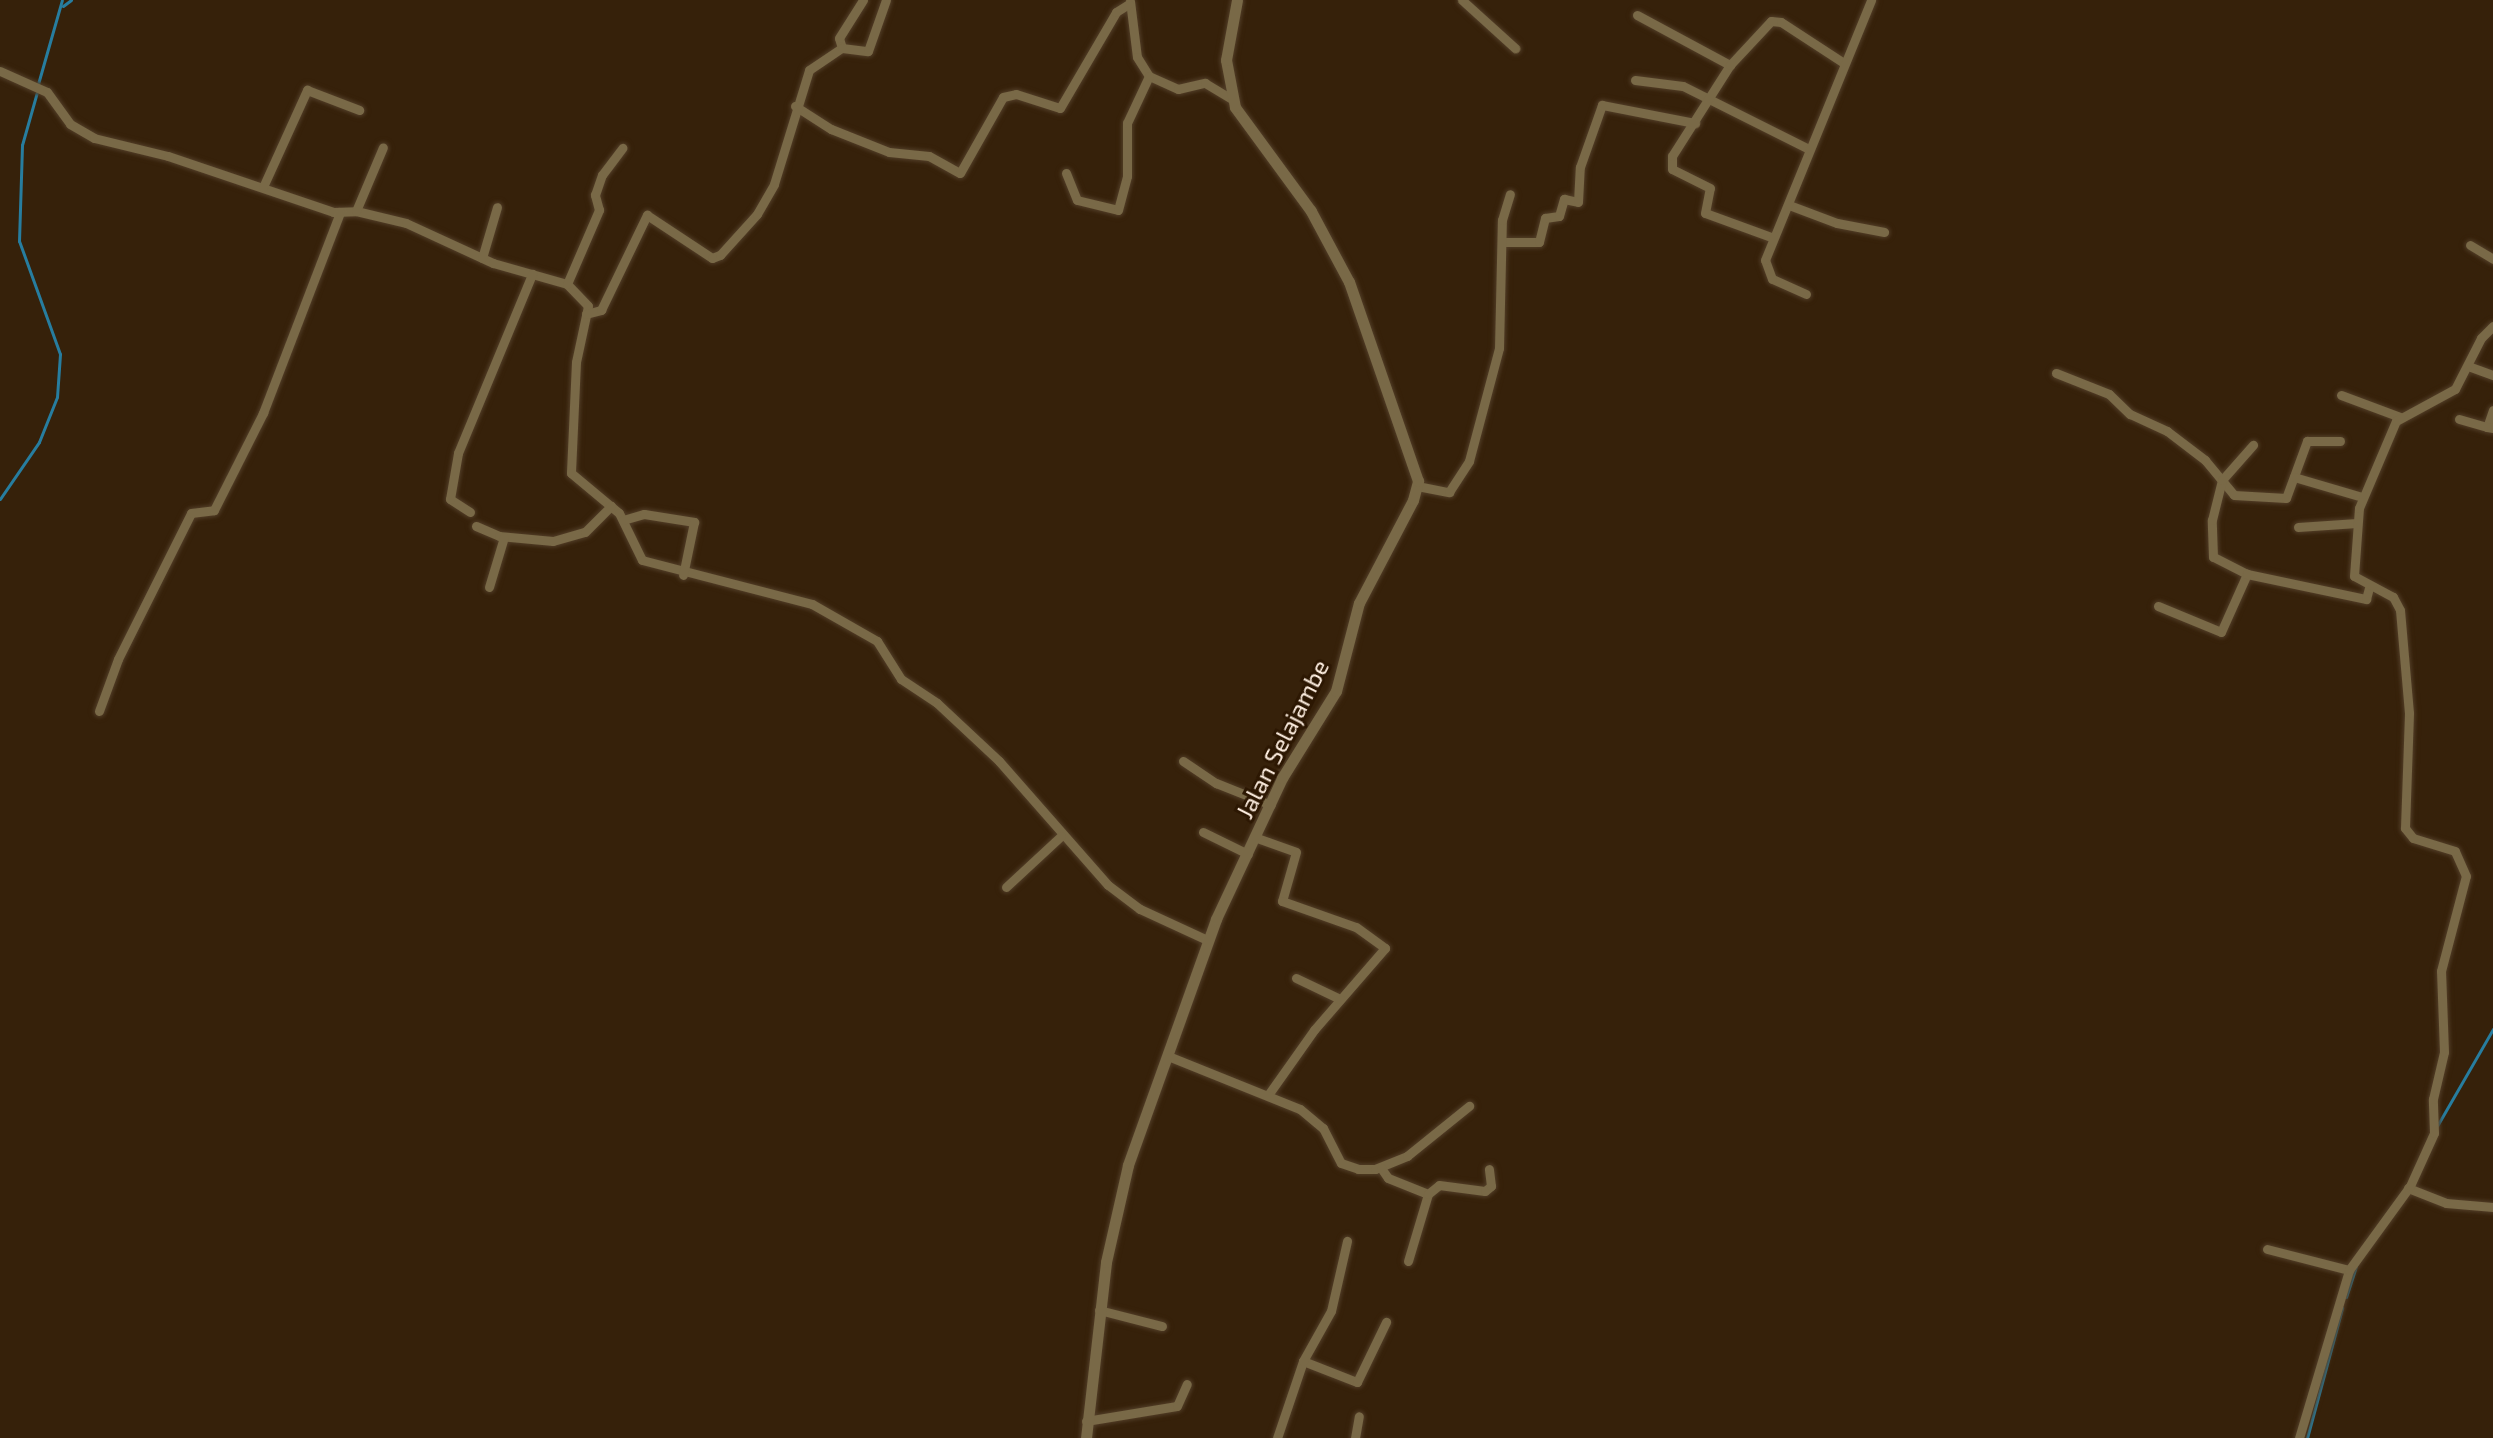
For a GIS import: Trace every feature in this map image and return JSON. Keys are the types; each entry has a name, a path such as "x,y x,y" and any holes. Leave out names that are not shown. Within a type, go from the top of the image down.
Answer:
{"street":[{"path":"842,48 839,38 863,0"},
{"path":"586,314 601,310 647,215 712,258 720,255 757,214 774,184 795,106 809,70 842,48 868,51 886,0"},
{"path":"1233,100 1226,60 1237,0"},
{"path":"1462,0 1515,48"},
{"path":"1806,294 1768,274 1765,260 1771,237 1789,205 1807,148 1871,0"},
{"path":"795,106 831,129 889,152 929,156 960,173 1003,97 1016,94 1060,108 1116,12 1130,2 1137,57 1149,76 1178,89 1205,83 1233,100 1316,220 1355,296 1417,486 1449,492 1469,461 1499,348 1502,220 1510,194"},
{"path":"1637,15 1730,65"},
{"path":"1771,237 1707,215 1710,188 1672,169 1672,156 1730,65 1776,19 1844,63"},
{"path":"0,71 47,92 70,124 85,134 340,212 356,211 406,223 482,258 567,284 585,299 586,314 576,362 570,466 579,483 611,506 623,520 642,560 683,575 812,604 877,641 901,679 937,703 999,761 1061,836 1140,909 1207,940"},
{"path":"1066,173 1077,200 1118,210 1127,176 1127,123 1149,76"},
{"path":"1635,80 1683,86 1807,148"},
{"path":"263,187 307,90 359,110"},
{"path":"1503,242 1539,242 1545,218 1559,216 1564,199 1578,202 1580,167 1602,105 1695,123"},
{"path":"356,211 383,147"},
{"path":"567,284 599,210 595,195 602,175 622,148"},
{"path":"1789,205 1837,223 1884,232"},
{"path":"482,258 497,207"},
{"path":"99,711 118,659 191,513 214,510 263,413 340,212"},
{"path":"2470,245 2493,259"},
{"path":"470,512 450,499 458,453 532,274"},
{"path":"2299,1438 2349,1270 2408,1188 2434,1133 2433,1099 2444,1052 2441,971 2466,871 2451,848 2413,838 2405,828 2409,713 2400,610 2393,597 2369,588 2353,572 2357,523 2362,497 2400,417 2455,389 2493,326"},
{"path":"2468,366 2493,375"},
{"path":"2056,373 2109,394 2130,414 2167,431 2222,480 2234,495 2280,499 2289,496 2308,440 2340,441"},
{"path":"2341,395 2400,417"},
{"path":"2459,419 2490,428 2493,410"},
{"path":"2253,445 2222,480 2212,551 2217,561 2247,574 2366,599 2369,588"},
{"path":"2294,477 2362,497"},
{"name":"Jalan Selajambe","path":"1086,1438 1099,1310 1120,1192 1207,940 1271,805 1336,691 1359,603 1417,486"},
{"path":"476,526 504,537 541,542 574,537 611,506"},
{"path":"623,520 644,514 694,522 683,575"},
{"path":"2298,527 2357,523"},
{"path":"489,587 504,537"},
{"path":"2158,606 2221,632 2247,574"},
{"path":"1183,761 1216,783 1271,805"},
{"path":"1203,832 1248,854"},
{"path":"1006,887 1061,836"},
{"path":"1257,838 1296,852 1282,901 1356,927 1385,948 1340,999 1268,1095"},
{"path":"1296,978 1340,999"},
{"path":"1168,1056 1268,1095 1313,1118 1346,1166 1381,1168 1425,1145 1469,1106"},
{"path":"1381,1168 1388,1178 1428,1194"},
{"path":"1408,1261 1428,1194 1439,1185 1466,1193 1485,1191 1491,1186 1489,1169"},
{"path":"2408,1188 2446,1203 2493,1207"},
{"path":"1277,1438 1303,1361 1331,1311 1347,1241"},
{"path":"2267,1249 2349,1270"},
{"path":"1099,1310 1162,1326"},
{"path":"1303,1361 1357,1382 1386,1322"},
{"path":"1086,1421 1177,1406 1187,1384"},
{"path":"1355,1438 1359,1416"}],"waterway":[{"path":"38,84 62,0"},
{"path":"63,6 71,0"},
{"path":"0,499 39,442 57,397 60,354 19,241 22,145 37,92"},
{"path":"2437,1126 2493,1029"},
{"path":"2346,1297 2356,1267"},
{"path":"2307,1438 2342,1308"}]}
